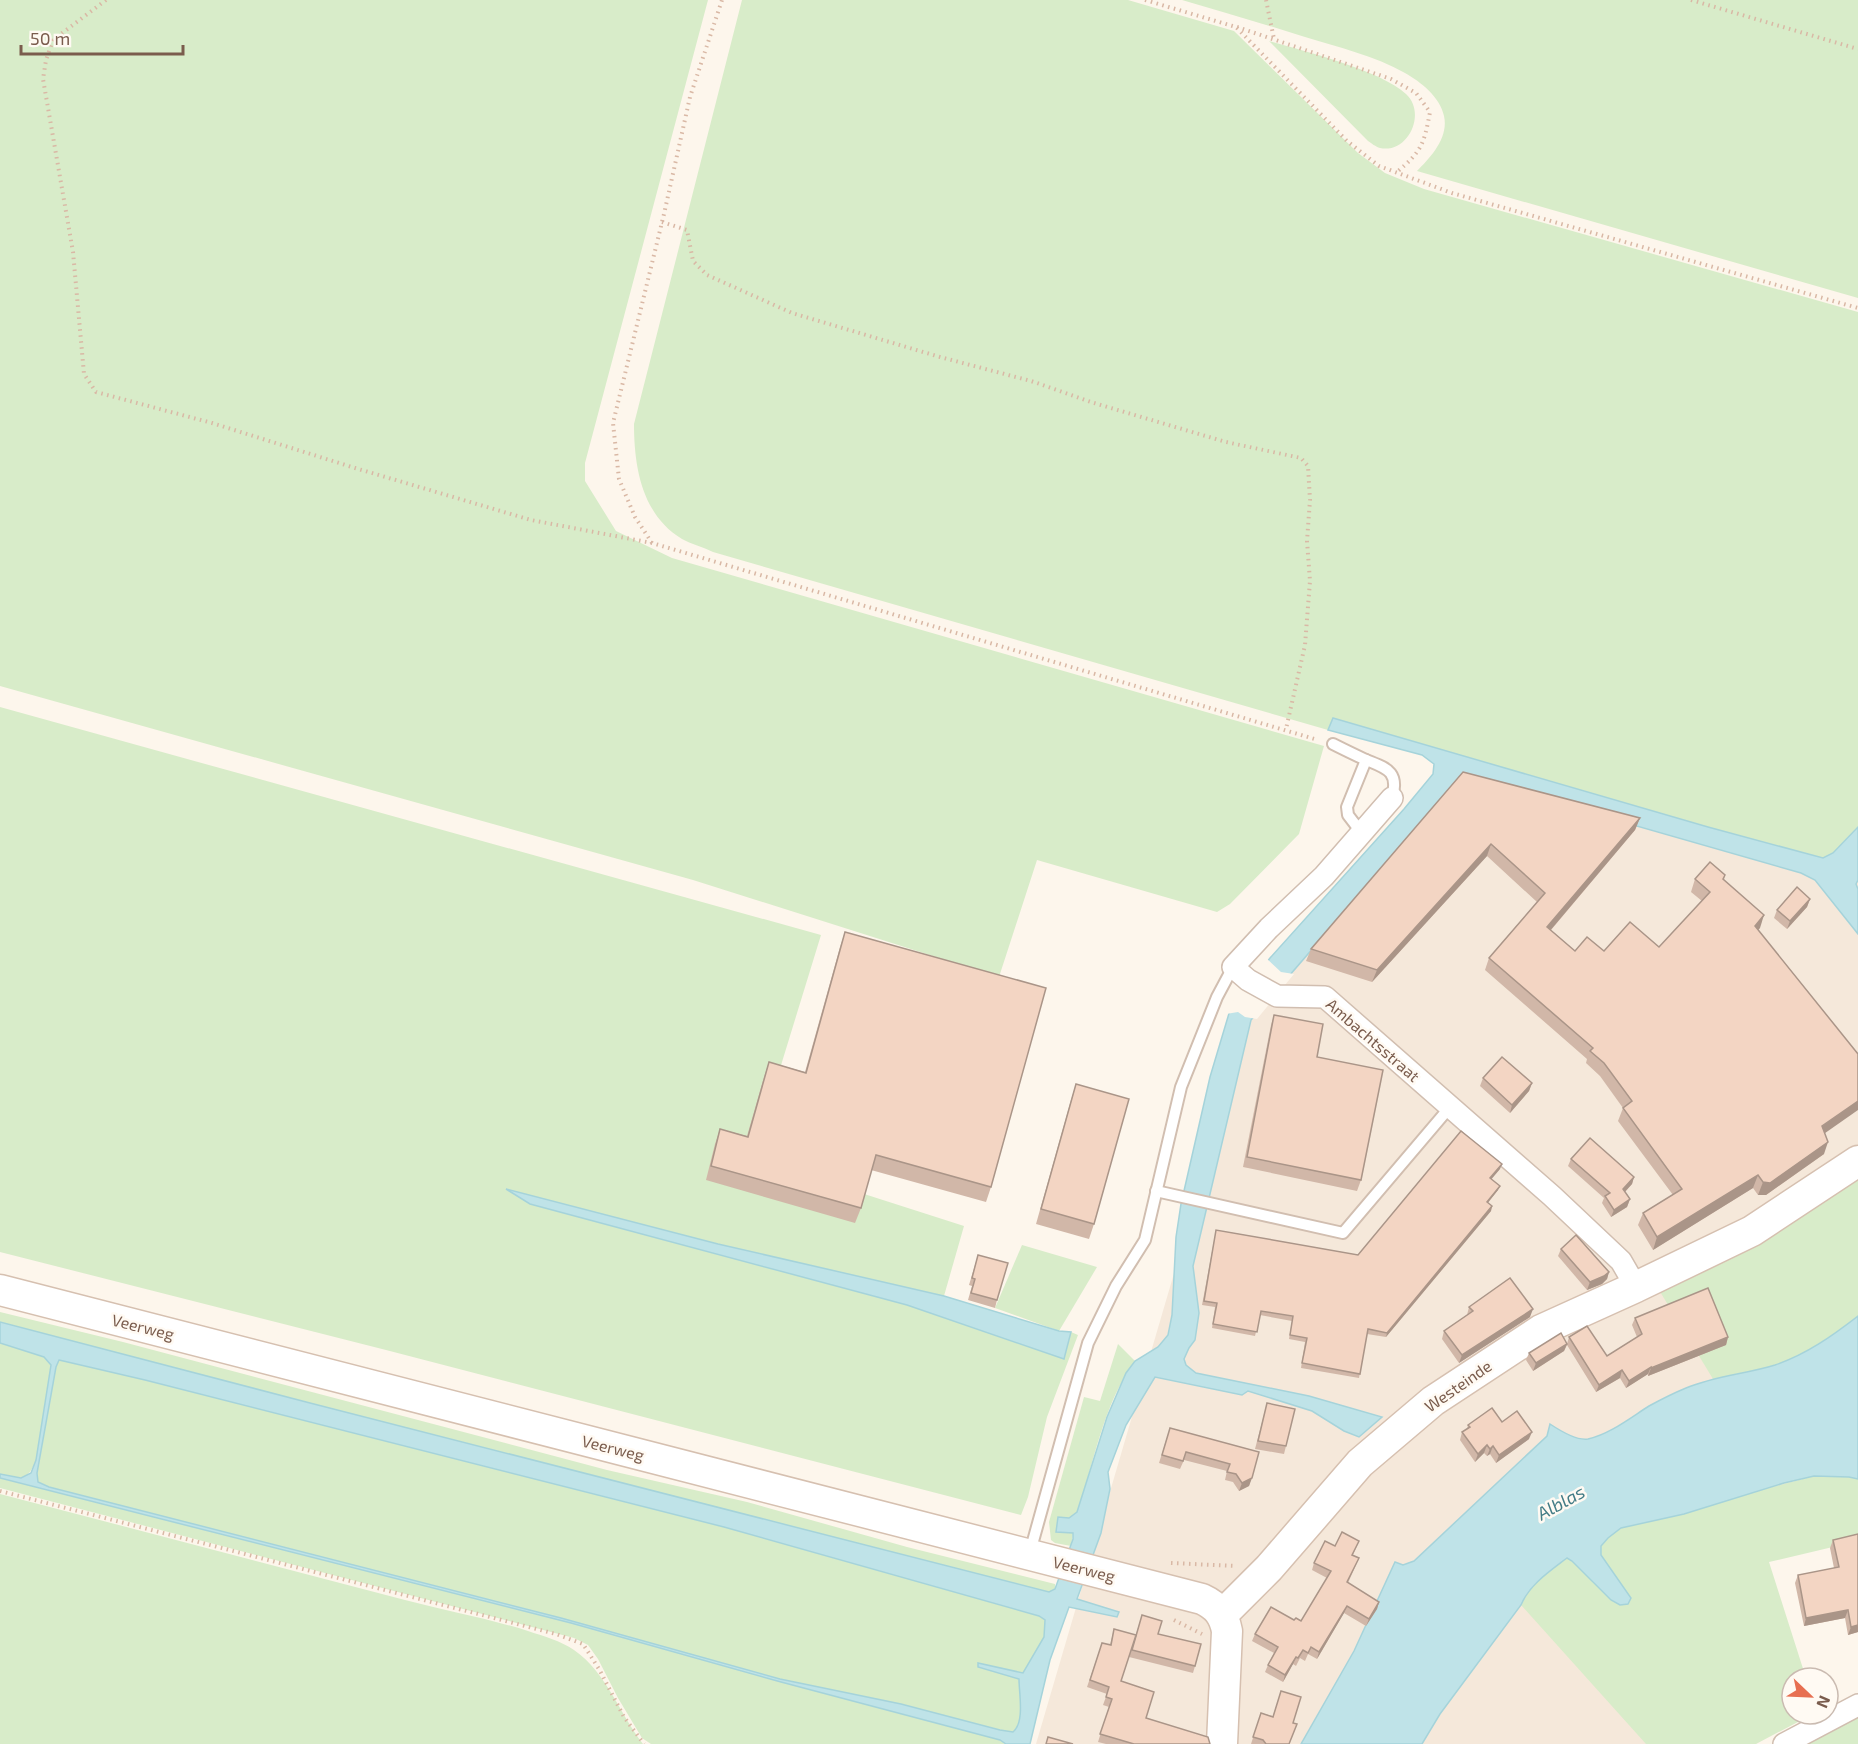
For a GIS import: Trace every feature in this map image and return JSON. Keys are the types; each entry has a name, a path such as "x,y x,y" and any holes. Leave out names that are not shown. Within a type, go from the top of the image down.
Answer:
{"street":[{"path":"1241,974 1269,928 1324,876 1392,798"},
{"name":"Ambachtsstraat","path":"1241,974 1276,996 1324,997 1552,1196 1621,1261 1636,1287"},
{"name":"Westeinde","path":"1222,1615 1269,1568 1360,1463 1433,1401 1541,1330 1752,1231 1858,1161"},
{"name":"Veerweg","path":"0,1290 1202,1599 1217,1608 1222,1615"},
{"path":"1221,1744 1227,1631 1222,1615"},
{"path":"1784,1744 1858,1705"}],"lane":[{"path":"1333,744 1389,770 1395,788 1392,798"},
{"path":"1361,832 1348,815 1347,807 1366,760"},
{"path":"1041,1558 1088,1343 1116,1286 1144,1240 1181,1088 1217,997 1241,974"},
{"path":"1156,1191 1343,1233 1450,1107"}],"path":[{"path":"106,0 53,40 46,60 43,79 73,252 84,374 96,392 212,423 531,520 652,543 1333,744"},
{"path":"652,543 635,517 619,479 613,423 690,97 722,0"},
{"path":"1145,0 1274,39 1390,79 1416,93 1430,112 1426,135 1416,156 1396,172"},
{"path":"1266,0 1274,39"},
{"path":"1691,0 1858,49"},
{"path":"1236,27 1347,141 1379,166 1452,193 1858,308"},
{"path":"662,222 687,230 693,261 707,275 792,313 940,357 1031,381 1094,403 1226,442 1301,458 1308,466 1310,500 1307,541 1310,581 1305,645 1286,730"},
{"path":"0,1491 556,1634 583,1644 599,1669 624,1718 644,1744"},
{"path":"1160,1563 1269,1568"}],"shaded area":[{"path":"1453,760 1838,873 1858,843 1858,1342 1668,1744 1036,1744 1248,1021"}],"green space":[{"path":"0,0 708,0 585,463 585,481 616,531 672,558 1324,746 1299,834 1230,904 1217,912 1037,860 999,977 693,880 0,686"},
{"path":"742,0 1128,0 1234,31 1358,153 1385,173 1424,189 1858,312 1858,827 1833,853 1823,858 1333,718 1328,730 713,552 682,539 668,529 649,503 643,489 636,457 634,424"},
{"path":"1182,0 1858,0 1858,298 1417,171 1437,147 1445,124 1442,109 1429,91 1417,81 1393,67 1356,52"},
{"path":"1269,41 1341,62 1394,85 1406,94 1415,111 1414,121 1406,139 1390,148 1380,148 1368,141"},
{"path":"0,707 821,935 755,1159 964,1226 944,1296 718,1244 509,1190 530,1204 907,1305 1063,1358 1071,1332 1078,1335 1047,1417 1028,1497 1021,1515 0,1252"},
{"path":"1858,1171 1858,1316 1800,1356 1768,1367 1713,1379 1659,1290"},
{"path":"1022,1245 1097,1267 1059,1331 995,1308"},
{"path":"0,1312 123,1342 607,1470 747,1502 907,1547 1055,1584 1055,1589 1049,1593 99,1349 0,1322"},
{"path":"0,1343 44,1357 51,1365 36,1460 30,1472 18,1478 0,1474"},
{"path":"1118,1344 1135,1361 1124,1378 1107,1415 1077,1513 1069,1518 1058,1518 1073,1533 1071,1546 1055,1543 1051,1540 1049,1522 1084,1397 1100,1401"},
{"path":"59,1360 724,1527 1039,1616 1045,1620 1044,1637 1023,1674 979,1663 978,1667 1019,1679 1020,1715 1017,1728 1013,1733 901,1704 780,1679 561,1618 49,1487 38,1482 37,1473"},
{"path":"1814,1476 1858,1479 1858,1541 1769,1562 1802,1666 1780,1666 1780,1726 1790,1726 1756,1744 1646,1744 1521,1605 1529,1591 1567,1558 1630,1598 1601,1555 1601,1546 1608,1538 1621,1528 1684,1514"},
{"path":"0,1478 571,1623 1001,1740 1006,1744 651,1744 642,1738 588,1645 574,1638 0,1488"},
{"path":"0,1494 497,1622 552,1639 574,1650 595,1670 643,1744 0,1744"},
{"path":"1858,1714 1858,1744 1799,1744 1834,1726 1840,1726 1840,1723"}],"water":[{"path":"1333,718 1823,858 1833,853 1858,827 1858,880 1856,884 1858,934 1815,880 1801,873 1497,786 1459,779 1251,1020 1193,1266 1199,1313 1195,1340 1184,1359 1186,1365 1196,1373 1309,1396 1382,1417 1359,1437 1344,1431 1312,1411 1248,1391 1242,1395 1155,1377 1126,1425 1108,1472 1110,1489 1101,1533 1077,1599 1119,1612 1117,1617 1069,1607 1050,1660 1030,1744 1006,1744 1000,1740 571,1623 0,1478 0,1474 21,1478 31,1473 36,1460 51,1365 44,1357 0,1343 0,1322 1049,1592 1055,1589 1073,1539 1073,1533 1056,1532 1058,1517 1069,1518 1077,1512 1107,1417 1126,1373 1135,1361 1158,1347 1168,1335 1172,1315 1176,1237 1181,1204 1210,1077 1230,1010 1270,958 1433,774 1434,764 1422,755 1328,730","holes":["59,1360 724,1527 1039,1616 1045,1620 1044,1637 1023,1673 978,1663 978,1667 1019,1679 1019,1722 1013,1732 1000,1730 901,1704 780,1679 561,1618 49,1487 38,1482 37,1473"]},
{"path":"506,1189 718,1244 944,1296 1059,1331 1071,1332 1064,1359 907,1305 530,1204"},
{"name":"Alblas","path":"1858,1316 1858,1479 1814,1476 1684,1514 1621,1528 1601,1546 1601,1555 1631,1598 1628,1604 1620,1605 1611,1600 1567,1558 1529,1591 1440,1714 1422,1744 1301,1744 1354,1651 1395,1562 1403,1565 1414,1561 1547,1436 1550,1424 1578,1438 1596,1437 1649,1406 1686,1388 1775,1365 1798,1356"}],"pier":[{"path":"1266,958 1281,972 1294,974 1257,1019 1245,1017 1238,1012 1226,1014 1228,1008"}],"building":[{"path":"1463,772 1640,818 1547,927 1575,951 1587,937 1604,951 1630,922 1659,947 1710,892 1695,879 1710,862 1725,875 1723,879 1764,915 1755,926 1858,1054 1858,1101 1822,1126 1828,1142 1770,1183 1763,1182 1758,1175 1657,1237 1643,1213 1682,1189 1623,1108 1632,1101 1604,1063 1590,1051 1593,1048 1489,958 1545,893 1491,844 1377,970 1311,949"},
{"path":"1797,887 1810,899 1790,921 1777,910"},
{"path":"845,932 1046,988 991,1187 876,1155 861,1208 711,1166 720,1129 748,1137 769,1062 806,1073"},
{"path":"1274,1015 1323,1024 1317,1057 1383,1070 1361,1180 1247,1157"},
{"path":"1502,1057 1532,1083 1512,1105 1483,1078"},
{"path":"1076,1084 1129,1099 1094,1224 1041,1209"},
{"path":"1461,1131 1502,1164 1490,1178 1500,1186 1487,1202 1492,1206 1387,1333 1368,1329 1360,1374 1302,1363 1307,1338 1290,1335 1293,1316 1261,1311 1257,1332 1213,1324 1217,1303 1204,1301 1216,1230 1358,1255"},
{"path":"1590,1138 1634,1177 1623,1189 1630,1199 1614,1210 1605,1196 1610,1193 1571,1159"},
{"path":"1576,1235 1609,1272 1604,1276 1590,1282 1561,1249"},
{"path":"978,1255 1008,1263 997,1300 971,1293"},
{"path":"1510,1278 1533,1309 1462,1355 1444,1331 1473,1311 1469,1307"},
{"path":"1708,1288 1728,1337 1651,1367 1629,1381 1622,1370 1599,1385 1569,1337 1587,1326 1607,1356 1642,1334 1635,1318"},
{"path":"1561,1333 1567,1344 1536,1363 1529,1353"},
{"path":"1267,1403 1295,1409 1286,1446 1258,1441"},
{"path":"1492,1408 1502,1422 1517,1411 1532,1432 1499,1455 1493,1446 1490,1449 1487,1445 1478,1454 1462,1432"},
{"path":"1170,1428 1259,1452 1252,1478 1242,1483 1236,1474 1227,1472 1230,1464 1186,1452 1183,1461 1162,1455"},
{"path":"1342,1532 1359,1541 1352,1555 1359,1558 1347,1582 1379,1602 1369,1619 1347,1606 1319,1652 1311,1647 1308,1653 1303,1650 1285,1675 1268,1665 1278,1647 1255,1634 1271,1607 1294,1620 1296,1618 1301,1621 1331,1571 1314,1563 1325,1541 1335,1546"},
{"path":"1858,1534 1858,1625 1851,1627 1848,1610 1806,1618 1798,1575 1839,1567 1833,1540"},
{"path":"1142,1615 1162,1621 1158,1634 1201,1644 1195,1666 1132,1650"},
{"path":"1114,1629 1136,1635 1121,1681 1154,1692 1146,1718 1208,1737 1210,1744 1134,1744 1100,1734 1112,1699 1106,1697 1109,1687 1090,1680 1102,1643 1111,1645"},
{"path":"1281,1691 1301,1697 1293,1723 1297,1724 1289,1744 1266,1744 1263,1740 1253,1737 1261,1713 1273,1717"},
{"path":"1048,1737 1073,1744 1046,1744"}]}
